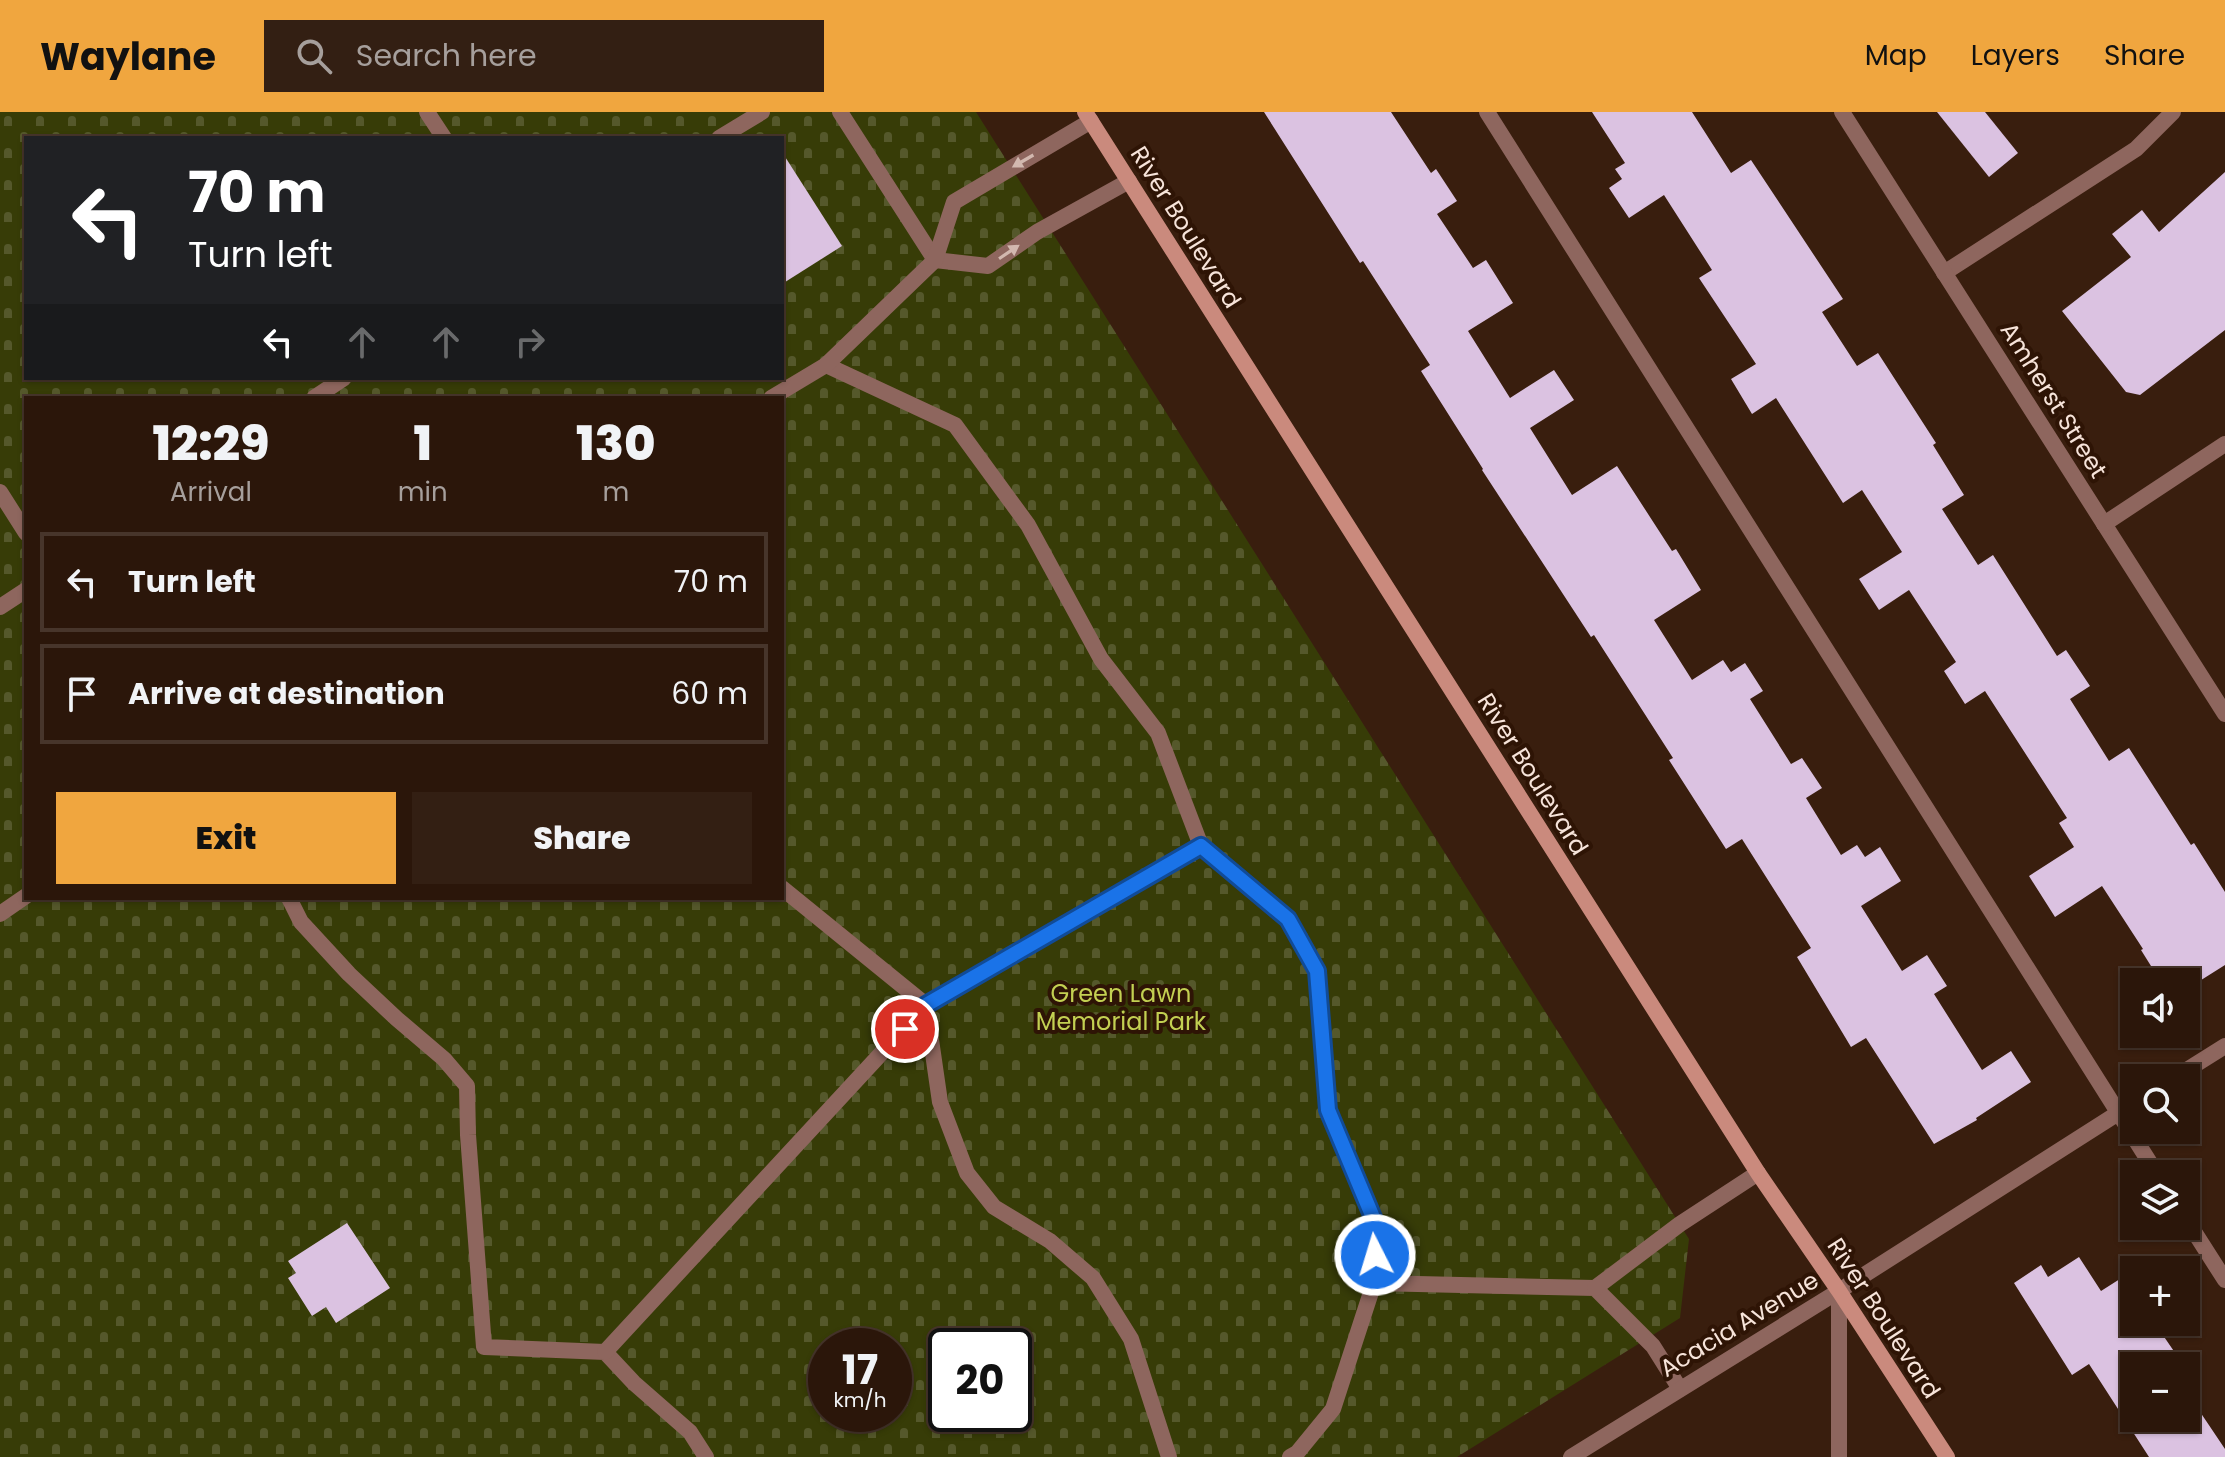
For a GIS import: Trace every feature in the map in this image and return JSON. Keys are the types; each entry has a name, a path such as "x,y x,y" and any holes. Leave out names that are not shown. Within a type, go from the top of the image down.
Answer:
{"main road":[{"name":"River Boulevard","path":"1088,117 1758,1173 1947,1457"}],"street":[{"path":"427,112 443,136"},
{"path":"722,136 762,112"},
{"path":"840,112 935,260"},
{"path":"1487,112 2148,1160"},
{"name":"Amherst Street","path":"1842,112 2225,714"},
{"path":"1944,273 2136,149 2173,112"},
{"path":"774,396 826,365 935,260 954,202 1088,117"},
{"path":"935,260 988,266 1037,232 1129,181"},
{"path":"826,365 955,425 1028,525 1101,659 1158,733 1201,846 1288,919 1317,971 1328,1110 1377,1227 1374,1283 1333,1409 1297,1453 1290,1457"},
{"path":"317,396 341,380"},
{"path":"2104,524 2225,444"},
{"path":"0,492 24,530"},
{"path":"0,607 24,591"},
{"path":"605,1352 926,1005 1201,846"},
{"path":"784,890 926,1005 940,1102 967,1173 994,1207 1050,1241 1093,1278 1131,1339 1169,1457"},
{"path":"0,914 24,897"},
{"path":"290,900 301,922 349,974 444,1059 467,1086 484,1347 605,1352 634,1383 690,1432 706,1457"},
{"path":"2196,1064 2225,1046"},
{"name":"Acacia Avenue","path":"1571,1457 2118,1113"},
{"path":"1374,1283 1595,1288 1680,1224 1758,1173"},
{"path":"2199,1240 2225,1280"},
{"path":"1595,1288 1653,1346 1680,1389"},
{"path":"1839,1291 1839,1457"}],"green space":[{"name":"Green Lawn Memorial Park","path":"0,112 976,112 1689,1239 1680,1318 1457,1457 0,1457"}],"building":[{"path":"1264,112 1391,112 1431,173 1436,169 1457,201 1437,214 1473,268 1486,260 1513,303 1468,331 1510,398 1554,370 1574,400 1530,428 1572,495 1617,466 1701,590 1654,620 1692,680 1723,660 1731,672 1745,663 1763,691 1750,699 1791,764 1802,758 1822,788 1806,798 1841,855 1857,845 1865,857 1880,847 1901,881 1861,906 1902,971 1927,955 1947,986 1934,994 1982,1070 2011,1051 2031,1082 1977,1120 1934,1144 1866,1038 1851,1047 1797,957 1811,948 1742,839 1726,849 1669,760 1673,758 1482,470 1421,371 1430,365 1363,261 1360,263"},
{"path":"1592,112 1692,112 1731,173 1751,160 1843,299 1822,312 1857,366 1878,353 1936,443 1933,445 1964,495 1942,509 1978,565 1993,555 2057,656 2066,650 2090,686 2070,699 2109,761 2129,748 2225,892 2225,965 2200,981 2200,968 2152,968 2102,886 2055,917 2029,876 2074,847 2059,823 2067,818 1985,691 1965,704 1944,671 1956,662 1909,590 1879,610 1859,579 1902,552 1862,490 1843,503 1776,398 1752,414 1731,379 1756,364 1699,278 1712,270 1664,195 1629,218 1609,188 1622,179 1615,169 1625,163"},
{"path":"1937,112 1985,112 2018,153 1989,177"},
{"path":"784,155 842,246 784,283"},
{"path":"2225,172 2225,330 2140,395 2126,392 2062,311 2131,257 2112,234 2142,210 2159,232"},
{"path":"347,1223 390,1288 336,1323 326,1307 312,1316 288,1278 296,1273 288,1261"},
{"path":"2079,1257 2101,1291 2120,1279 2120,1336 2164,1336 2174,1352 2120,1352 2120,1412 2089,1364 2072,1375 2014,1283 2041,1265 2048,1277"},
{"path":"2200,1412 2225,1449 2225,1457 2149,1457 2133,1432 2200,1432"}],"route":[{"path":"905,1029 926,1005 1201,846 1288,919 1317,971 1328,1110 1377,1227 1375,1255"}]}
